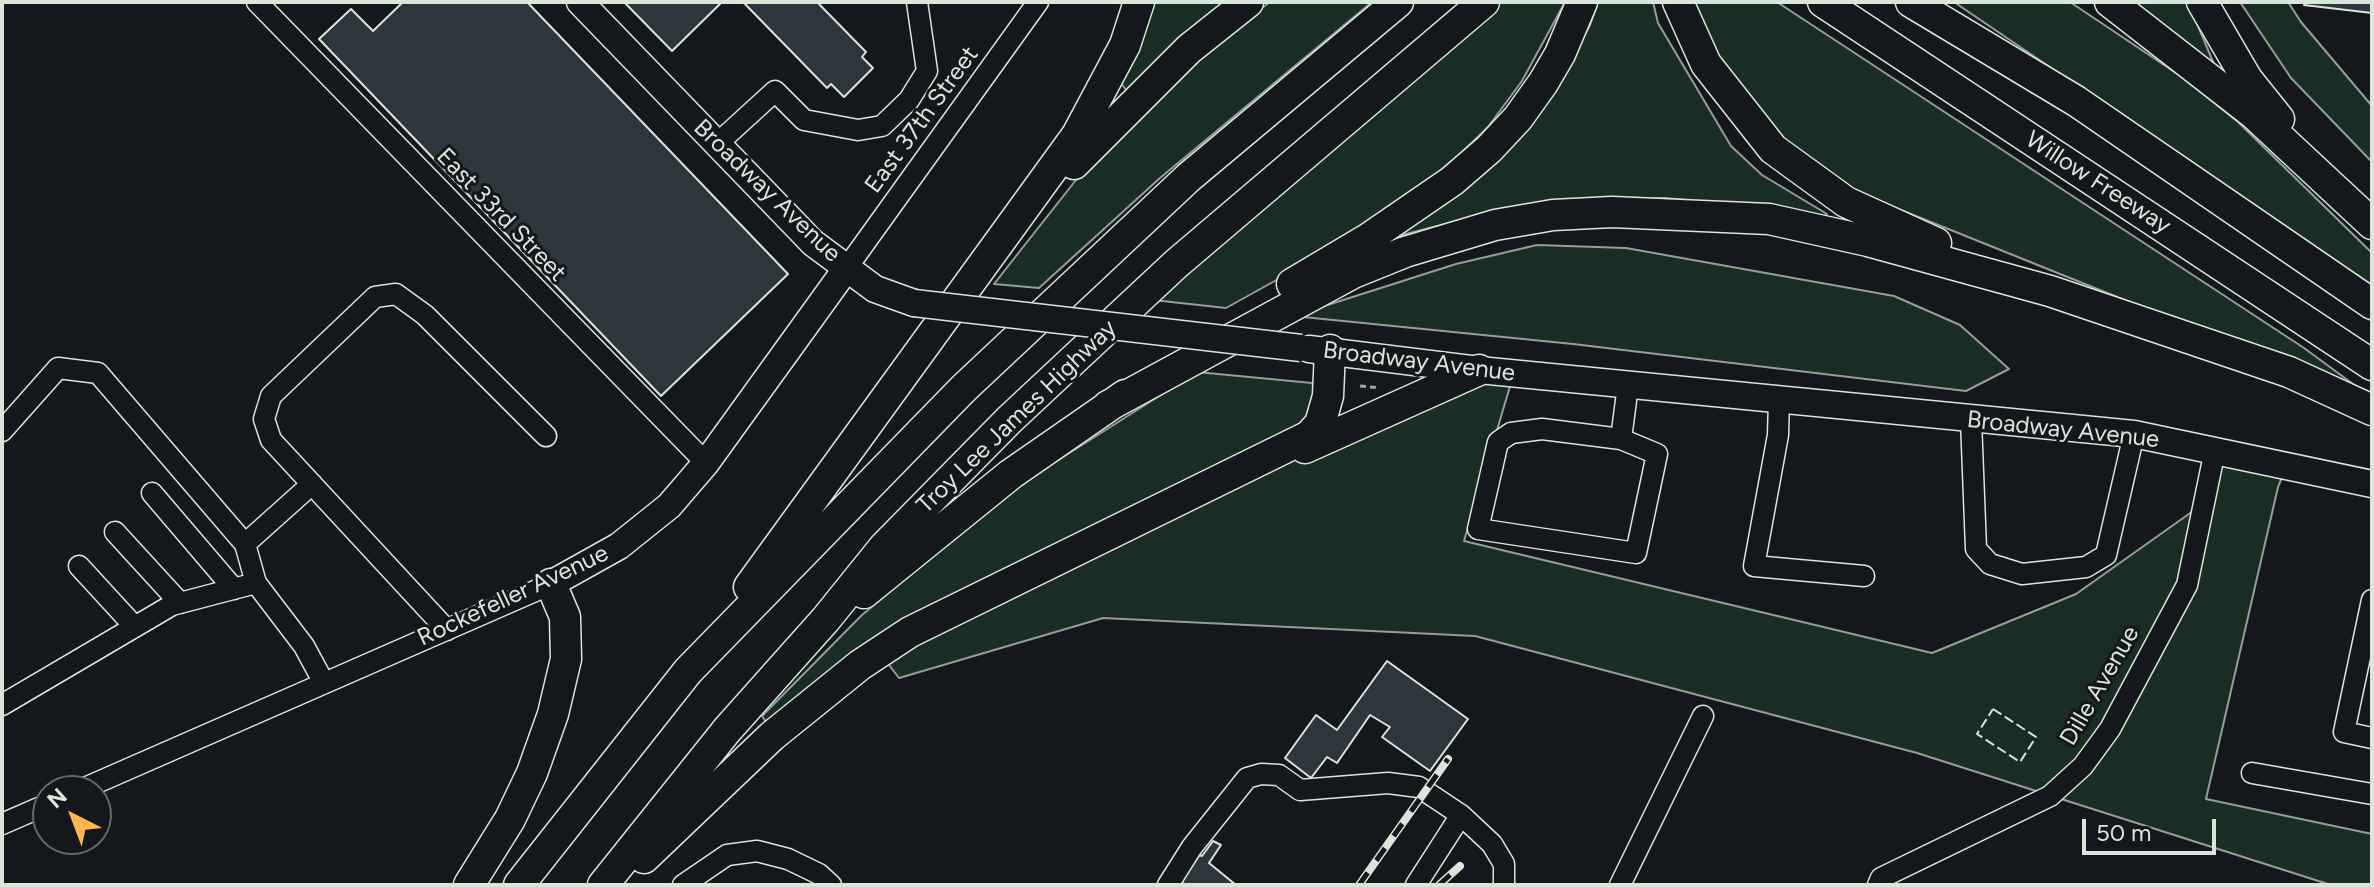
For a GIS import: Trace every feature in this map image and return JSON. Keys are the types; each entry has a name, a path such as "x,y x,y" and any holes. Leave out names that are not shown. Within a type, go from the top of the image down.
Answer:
{"highway":[{"path":"519,885 688,671 982,272 1077,135 1107,86 1139,2"},
{"path":"982,272 1077,161 1140,96 1248,2"},
{"path":"688,671 964,388 1189,177 1398,2"},
{"name":"Troy Lee James Highway","path":"899,549 1009,420 1176,264 1484,2"},
{"path":"603,885 727,730 826,619 876,584 899,549 1249,310 1366,240 1461,173 1489,149 1526,106 1560,54 1582,2"},
{"path":"1678,2 1706,64 1730,98 1773,149 1797,168 1846,202 1882,221 2050,291"},
{"name":"Willow Freeway","path":"1823,2 2372,365"},
{"path":"1911,2 2076,101 2372,304"},
{"path":"2110,2 2254,114 2372,224"},
{"path":"2202,2 2247,79 2339,191"},
{"path":"1108,406 1353,273 1441,238 1553,215 1612,212 1769,219 1868,241 2050,291 2289,372 2372,410"},
{"path":"1225,480 1309,436 1320,424 1328,396 1316,349"},
{"path":"618,885 732,773 819,696 910,632 1225,480 1479,370"},
{"path":"469,885 486,860 532,773 553,714 566,659 565,617 551,584"}],"main road":[{"name":"Broadway Avenue","path":"580,2 813,243 875,289 914,303 1479,370 2134,434 2372,484"},
{"name":"Rockefeller Avenue","path":"551,584 619,546 669,506 706,463 846,269"}],"street":[{"name":"East 33rd Street","path":"257,2 706,463"},
{"path":"717,144 775,91 804,120 858,130 882,126 909,100 927,71 917,2"},
{"name":"East 37th Street","path":"846,269 1038,2"},
{"path":"447,630 271,440 264,419 271,396 375,297 396,294 425,315 546,436"},
{"path":"2,431 58,368 98,373 245,544 256,583 304,646 324,683"},
{"path":"1621,439 1628,385"},
{"path":"1779,400 1778,435 1754,566 1864,576"},
{"path":"1971,420 1976,549 1990,564 2022,574 2086,567 2106,555 2134,434"},
{"path":"1542,429 1621,439 1657,454 1636,553 1478,529 1498,442 1511,433 1542,429"},
{"name":"Dille Avenue","path":"1878,885 1881,878 2050,796 2083,766 2110,729 2187,585 2215,450"},
{"path":"245,544 312,484"},
{"path":"152,493 234,589"},
{"path":"115,532 180,603"},
{"path":"79,566 135,627"},
{"path":"2,705 180,603 256,583"},
{"name":"Rockefeller Avenue","path":"112,776 551,584"},
{"path":"2372,600 2344,732 2372,738"},
{"path":"1620,885 1703,716"},
{"path":"2252,773 2372,794"},
{"path":"1168,885 1192,847 1247,778 1261,774 1279,775 1300,790 1388,783 1419,787 1461,815 1492,844 1504,864 1504,885"},
{"path":"2,824 32,811"},
{"path":"1416,885 1461,815"},
{"path":"683,885 727,855 757,851 788,859 819,874 831,885"}],"green space":[{"path":"1152,2 1230,2 1127,91 1119,81"},
{"path":"1270,2 1372,2 1160,178 1039,288 994,284 1087,166 1197,57"},
{"path":"1495,2 1565,2 1522,81 1488,127 1458,156 1414,192 1300,267 1226,308 1144,299"},
{"path":"1598,2 1653,2 1658,23 1731,146 1762,175 1827,214 1822,218 1779,209 1665,198 1601,200 1469,218 1394,237 1560,80 1590,25"},
{"path":"1687,2 1777,2 2304,348 2368,395 2321,379 1829,181 1757,123"},
{"path":"1954,2 2070,2 2182,77 2238,122 2372,253 2372,286"},
{"path":"2123,2 2188,2 2216,69"},
{"path":"2240,2 2288,2 2301,22 2372,106 2372,162 2291,78"},
{"path":"1537,245 1626,248 1894,296 1960,325 2009,369 1966,391 1573,344 1293,316 1456,264"},
{"path":"1197,372 1312,383 1318,395 1312,422 766,722 762,716 862,615 1011,490"},
{"path":"1514,373 1464,541 1932,653 2076,594 2203,504 2215,450 2287,465 2278,487 2206,799 2372,834 2372,885 2331,885 1917,753 1475,636 1103,618 899,678 879,652 1314,444"}],"building":[{"path":"403,2 527,2 788,274 661,396 319,39 351,9 373,31"},
{"path":"624,2 722,2 672,51"},
{"path":"743,2 817,2 866,52 862,57 873,68 844,97 831,84 827,88"},
{"path":"2305,2 2372,2 2372,13 2304,5"},
{"path":"1387,661 1468,719 1430,771 1382,737 1390,727 1370,715 1337,763 1327,757 1311,778 1285,758 1316,715 1337,730"},
{"path":"1213,841 1221,845 1209,863 1236,885 1186,885 1178,880 1196,854 1202,856"}],"railway":[{"path":"1359,885 1448,759"},
{"path":"1439,885 1460,866"}],"fence":[{"path":"1993,709 2036,737 2020,762 1977,734 1993,709"}]}
